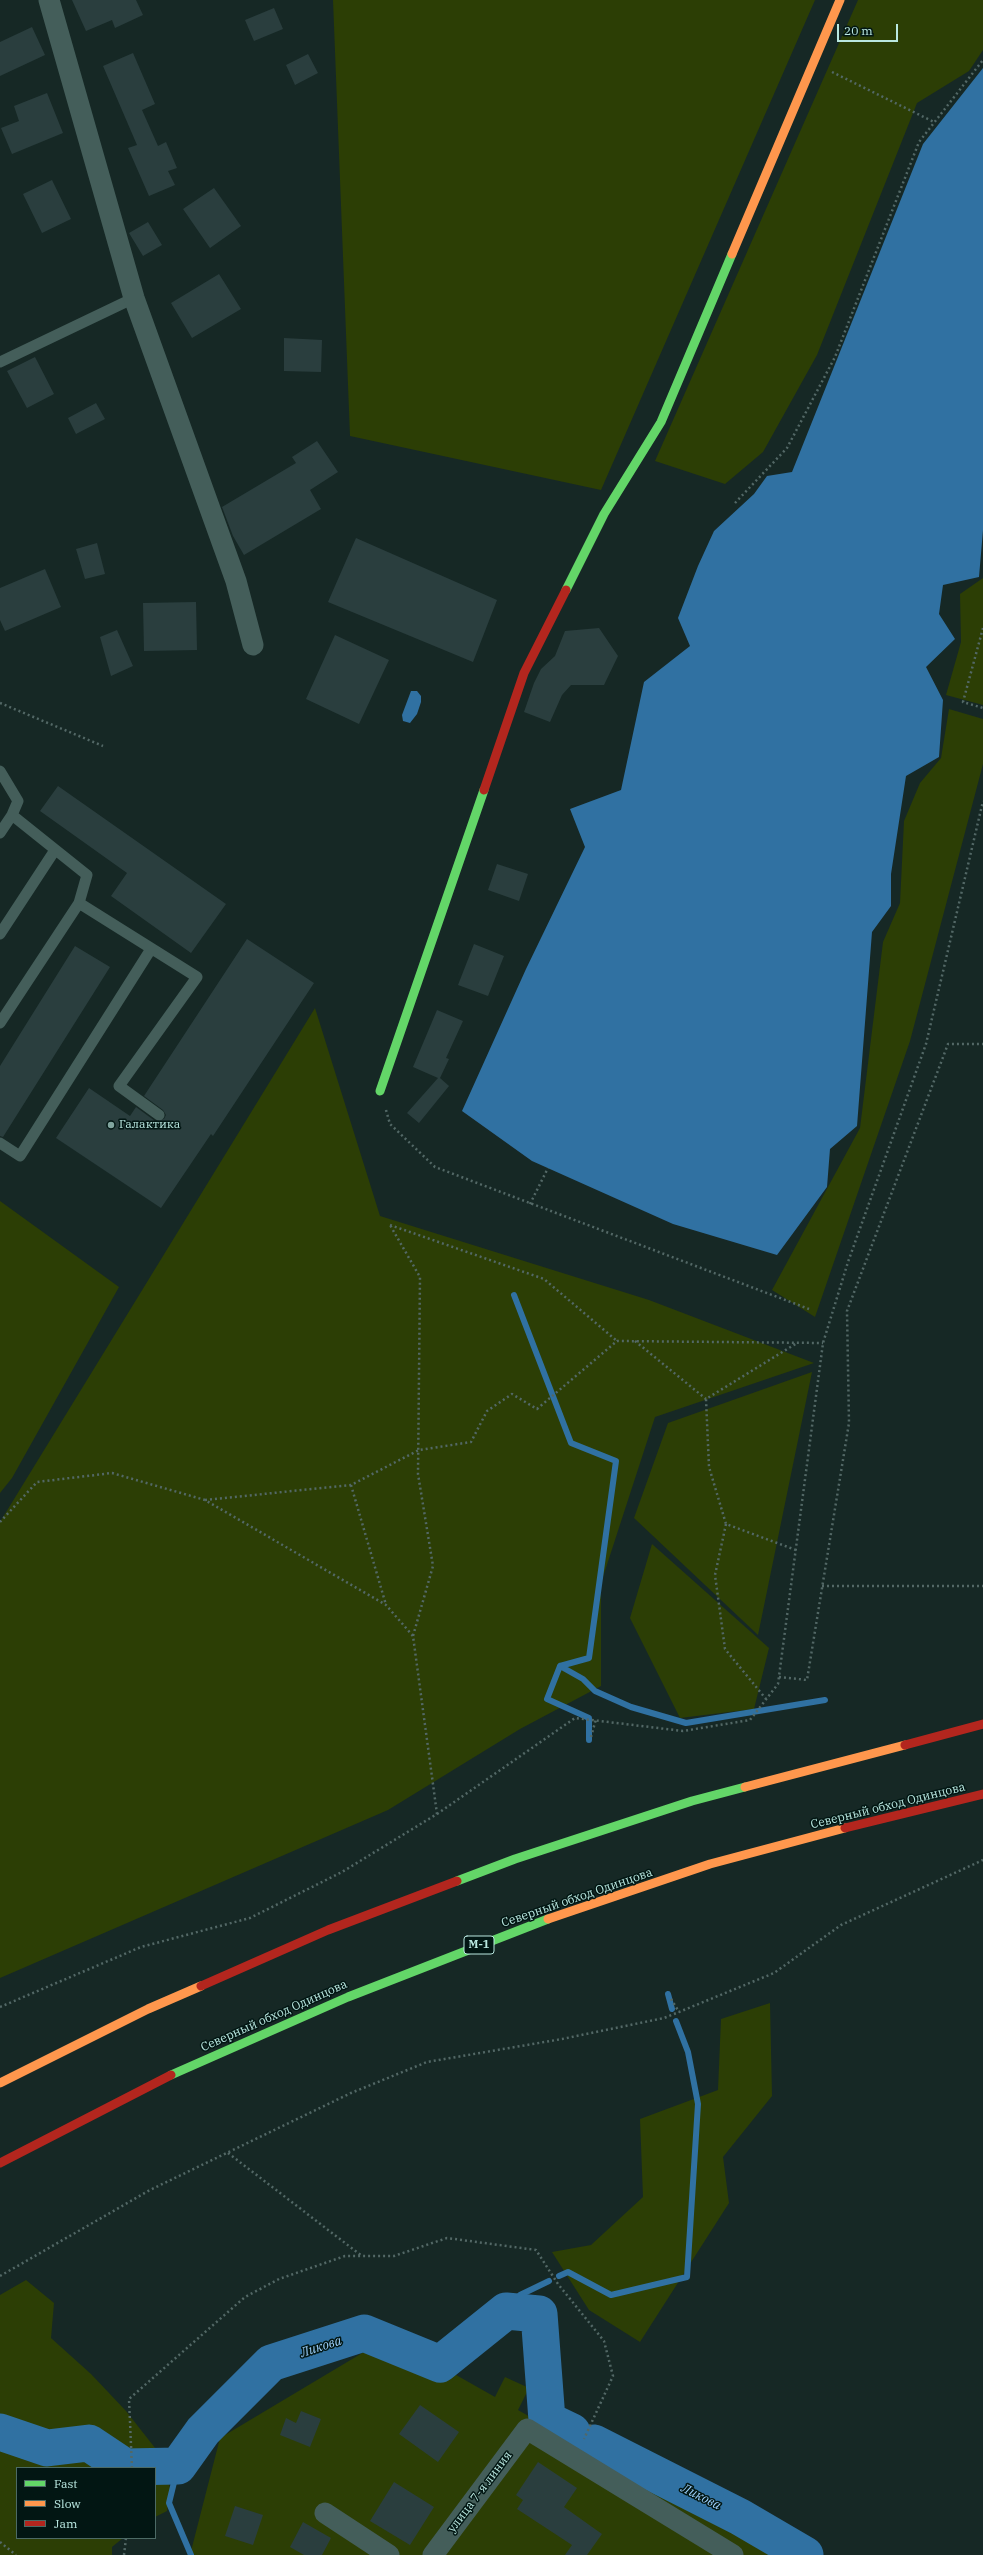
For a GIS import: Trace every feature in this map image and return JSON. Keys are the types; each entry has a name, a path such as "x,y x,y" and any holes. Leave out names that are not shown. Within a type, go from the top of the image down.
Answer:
{"main road":[{"path":"380,1091 524,673 604,514 661,422 840,0"},
{"path":"0,2083 148,2009 321,1933 515,1859 692,1801 983,1724"},
{"name":"Северный обход Одинцова","path":"0,2163 166,2077 348,1997 544,1920 710,1864 907,1812 983,1794"}],"street":[{"path":"49,0 134,298 236,581 253,645"},
{"name":"улица 7-я линия","path":"433,2555 527,2429 575,2458"},
{"path":"575,2458 703,2548 733,2555"},
{"path":"324,2513 389,2555"}],"lane":[{"path":"0,362 134,298"},
{"path":"0,771 18,801 12,815 0,833"},
{"path":"0,1023 79,903 87,875 12,815"},
{"path":"0,934 55,850"},
{"path":"79,903 197,977 119,1086 159,1114"},
{"path":"0,1143 20,1156 151,949"}],"path":[{"path":"735,503 787,448 835,357 919,142 983,60"},
{"path":"814,63 934,122"},
{"path":"983,628 963,702 983,708"},
{"path":"0,703 103,746"},
{"path":"0,2007 141,1947 250,1918 342,1872 437,1814 575,1718 596,1719 683,1731 750,1720 778,1684 823,1343 848,1262 926,1044 983,801"},
{"path":"779,1677 807,1680 849,1423 847,1311 948,1044 983,1044"},
{"path":"380,1091 390,1124 435,1167 809,1309"},
{"path":"530,1204 548,1168"},
{"path":"437,1814 413,1636 433,1566 418,1474 420,1277 390,1225 544,1279 617,1341 823,1343"},
{"path":"205,1500 350,1484 419,1450 471,1442 487,1411 512,1394 537,1409 617,1341"},
{"path":"635,1341 706,1399 709,1467 726,1524 715,1575 725,1649 766,1699"},
{"path":"706,1399 797,1343"},
{"path":"0,1522 37,1482 112,1473 205,1500 386,1605 413,1636"},
{"path":"350,1484 386,1605"},
{"path":"726,1524 796,1550"},
{"path":"822,1586 983,1586"},
{"path":"591,1737 596,1719"},
{"path":"0,2276 150,2190 352,2093 427,2062 569,2037 664,2018 774,1973 841,1925 983,1860"},
{"path":"671,1999 679,2012"},
{"path":"228,2153 362,2256"},
{"path":"132,2467 129,2399 245,2297 287,2277 345,2256 394,2256 447,2238 536,2250 558,2284 604,2341 613,2376 593,2423 575,2458"},
{"path":"124,2555 126,2539"},
{"path":"0,2542 16,2555"}],"green space":[{"path":"333,0 815,0 601,490 350,436"},
{"path":"858,0 983,0 983,50 969,71 917,103 817,355 763,452 725,484 655,461"},
{"path":"983,578 983,705 946,695 961,642 960,594"},
{"path":"949,709 983,719 983,764 910,1041 815,1317 772,1290 860,1128 883,942 900,903 904,821 920,783 941,758"},
{"path":"315,1008 380,1216 649,1300 814,1363 655,1417 601,1583 601,1686 520,1729 388,1810 0,1978 0,1522"},
{"path":"0,1201 119,1287 12,1478 0,1493"},
{"path":"812,1372 758,1635 634,1518 668,1423"},
{"path":"652,1544 769,1648 754,1709 680,1718 630,1618"},
{"path":"770,2003 772,2096 723,2157 729,2203 640,2342 589,2310 552,2252 591,2245 643,2197 640,2119 718,2090 721,2019"},
{"path":"26,2280 54,2303 51,2338 91,2374 126,2411 163,2458 170,2489 167,2511 156,2516 156,2467 16,2467 16,2539 122,2539 112,2547 112,2555 0,2555 0,2295"},
{"path":"389,2337 495,2397 505,2377 529,2388 518,2410 775,2555 190,2555 220,2438"}],"water":[{"path":"983,68 983,530 979,577 943,585 939,614 955,639 926,667 943,700 939,757 906,776 891,874 891,906 872,932 857,1126 830,1149 827,1187 777,1255 673,1224 532,1161 462,1111 526,969 585,847 570,809 621,790 644,682 690,646 678,618 698,566 714,531 754,494 767,476 792,472 923,144"},
{"path":"411,691 417,691 421,696 421,702 417,714 410,723 403,721 402,715"}],"building":[{"path":"72,0 136,0 143,15 115,28 112,20 86,31"},
{"path":"274,8 283,29 254,41 245,20"},
{"path":"32,27 45,55 0,76 0,42"},
{"path":"133,53 155,104 142,110 158,146 166,142 177,168 168,171 175,185 149,196 128,148 137,145 103,66"},
{"path":"308,54 318,73 295,85 286,65"},
{"path":"47,93 63,133 12,154 1,128 19,121 14,106"},
{"path":"52,180 71,219 42,233 23,194"},
{"path":"214,188 241,226 210,248 183,209"},
{"path":"148,222 162,245 143,256 129,233"},
{"path":"219,274 241,309 192,338 171,303"},
{"path":"284,338 322,340 321,372 284,371"},
{"path":"35,357 54,394 27,408 7,371"},
{"path":"96,403 105,419 76,434 68,418"},
{"path":"317,441 338,472 310,490 321,509 244,555 233,536 222,507 296,463 292,457"},
{"path":"356,538 497,600 473,662 328,602"},
{"path":"97,543 105,574 85,579 76,549"},
{"path":"45,569 61,607 5,631 0,620 0,588"},
{"path":"196,602 197,650 144,651 143,603"},
{"path":"599,628 618,656 604,685 571,685 562,695 550,722 524,712 534,683 541,669 555,656 565,631"},
{"path":"117,630 133,666 111,676 100,637"},
{"path":"335,635 389,660 359,724 306,699"},
{"path":"58,786 226,904 191,953 111,896 127,873 40,811"},
{"path":"497,864 528,874 519,901 488,890"},
{"path":"247,939 314,983 213,1136 211,1134 161,1208 56,1138 89,1088 130,1116 136,1107 155,1121 164,1119 166,1115 163,1110 144,1096"},
{"path":"474,944 504,956 488,996 458,985"},
{"path":"75,946 110,967 3,1137 0,1136 0,1066"},
{"path":"437,1010 463,1021 446,1058 449,1059 440,1078 449,1086 419,1123 407,1113 438,1078 413,1067"},
{"path":"420,2405 459,2432 438,2462 399,2434"},
{"path":"301,2411 321,2419 310,2447 280,2435 286,2418 296,2423"},
{"path":"538,2462 577,2488 564,2507 602,2534 587,2555 565,2555 572,2545 517,2509 523,2500 516,2495"},
{"path":"394,2482 434,2507 410,2545 370,2521"},
{"path":"235,2506 263,2515 253,2545 225,2536"},
{"path":"303,2522 331,2538 322,2555 304,2555 290,2547"}],"waterway":[{"path":"514,1295 571,1443 616,1461 589,1658 560,1666 547,1699 589,1718 589,1740"},
{"path":"560,1666 583,1679 595,1691 631,1707 686,1723 825,1700"},
{"path":"668,1994 672,2009"},
{"path":"559,2276 568,2272 611,2295 687,2277 698,2104 688,2052 676,2021"},
{"path":"520,2312 520,2295 549,2281"},
{"name":"Ликова","path":"0,2432 47,2448 89,2443 125,2467 178,2466 203,2431 271,2363 364,2333 440,2364 506,2311 539,2314 547,2420 572,2432"},
{"name":"Ликова","path":"594,2443 740,2517 805,2555"},
{"path":"178,2466 169,2503 191,2555"}],"traffic: fast":[{"path":"566,590 604,514 661,422 732,254"},
{"path":"380,1091 484,790"},
{"path":"457,1881 515,1859 692,1801 745,1787"},
{"path":"171,2075 348,1997 548,1919"}],"traffic: slow":[{"path":"732,254 840,0"},
{"path":"745,1787 905,1745"},
{"path":"548,1919 710,1864 845,1828"},
{"path":"0,2083 148,2009 201,1986"}],"traffic: jam":[{"path":"484,790 524,673 566,590"},
{"path":"905,1745 983,1724"},
{"path":"845,1828 983,1794"},
{"path":"201,1986 328,1930 457,1881"},
{"path":"0,2163 171,2075"}],"place":[{"name":"Галактика","path":"111,1125"}]}
